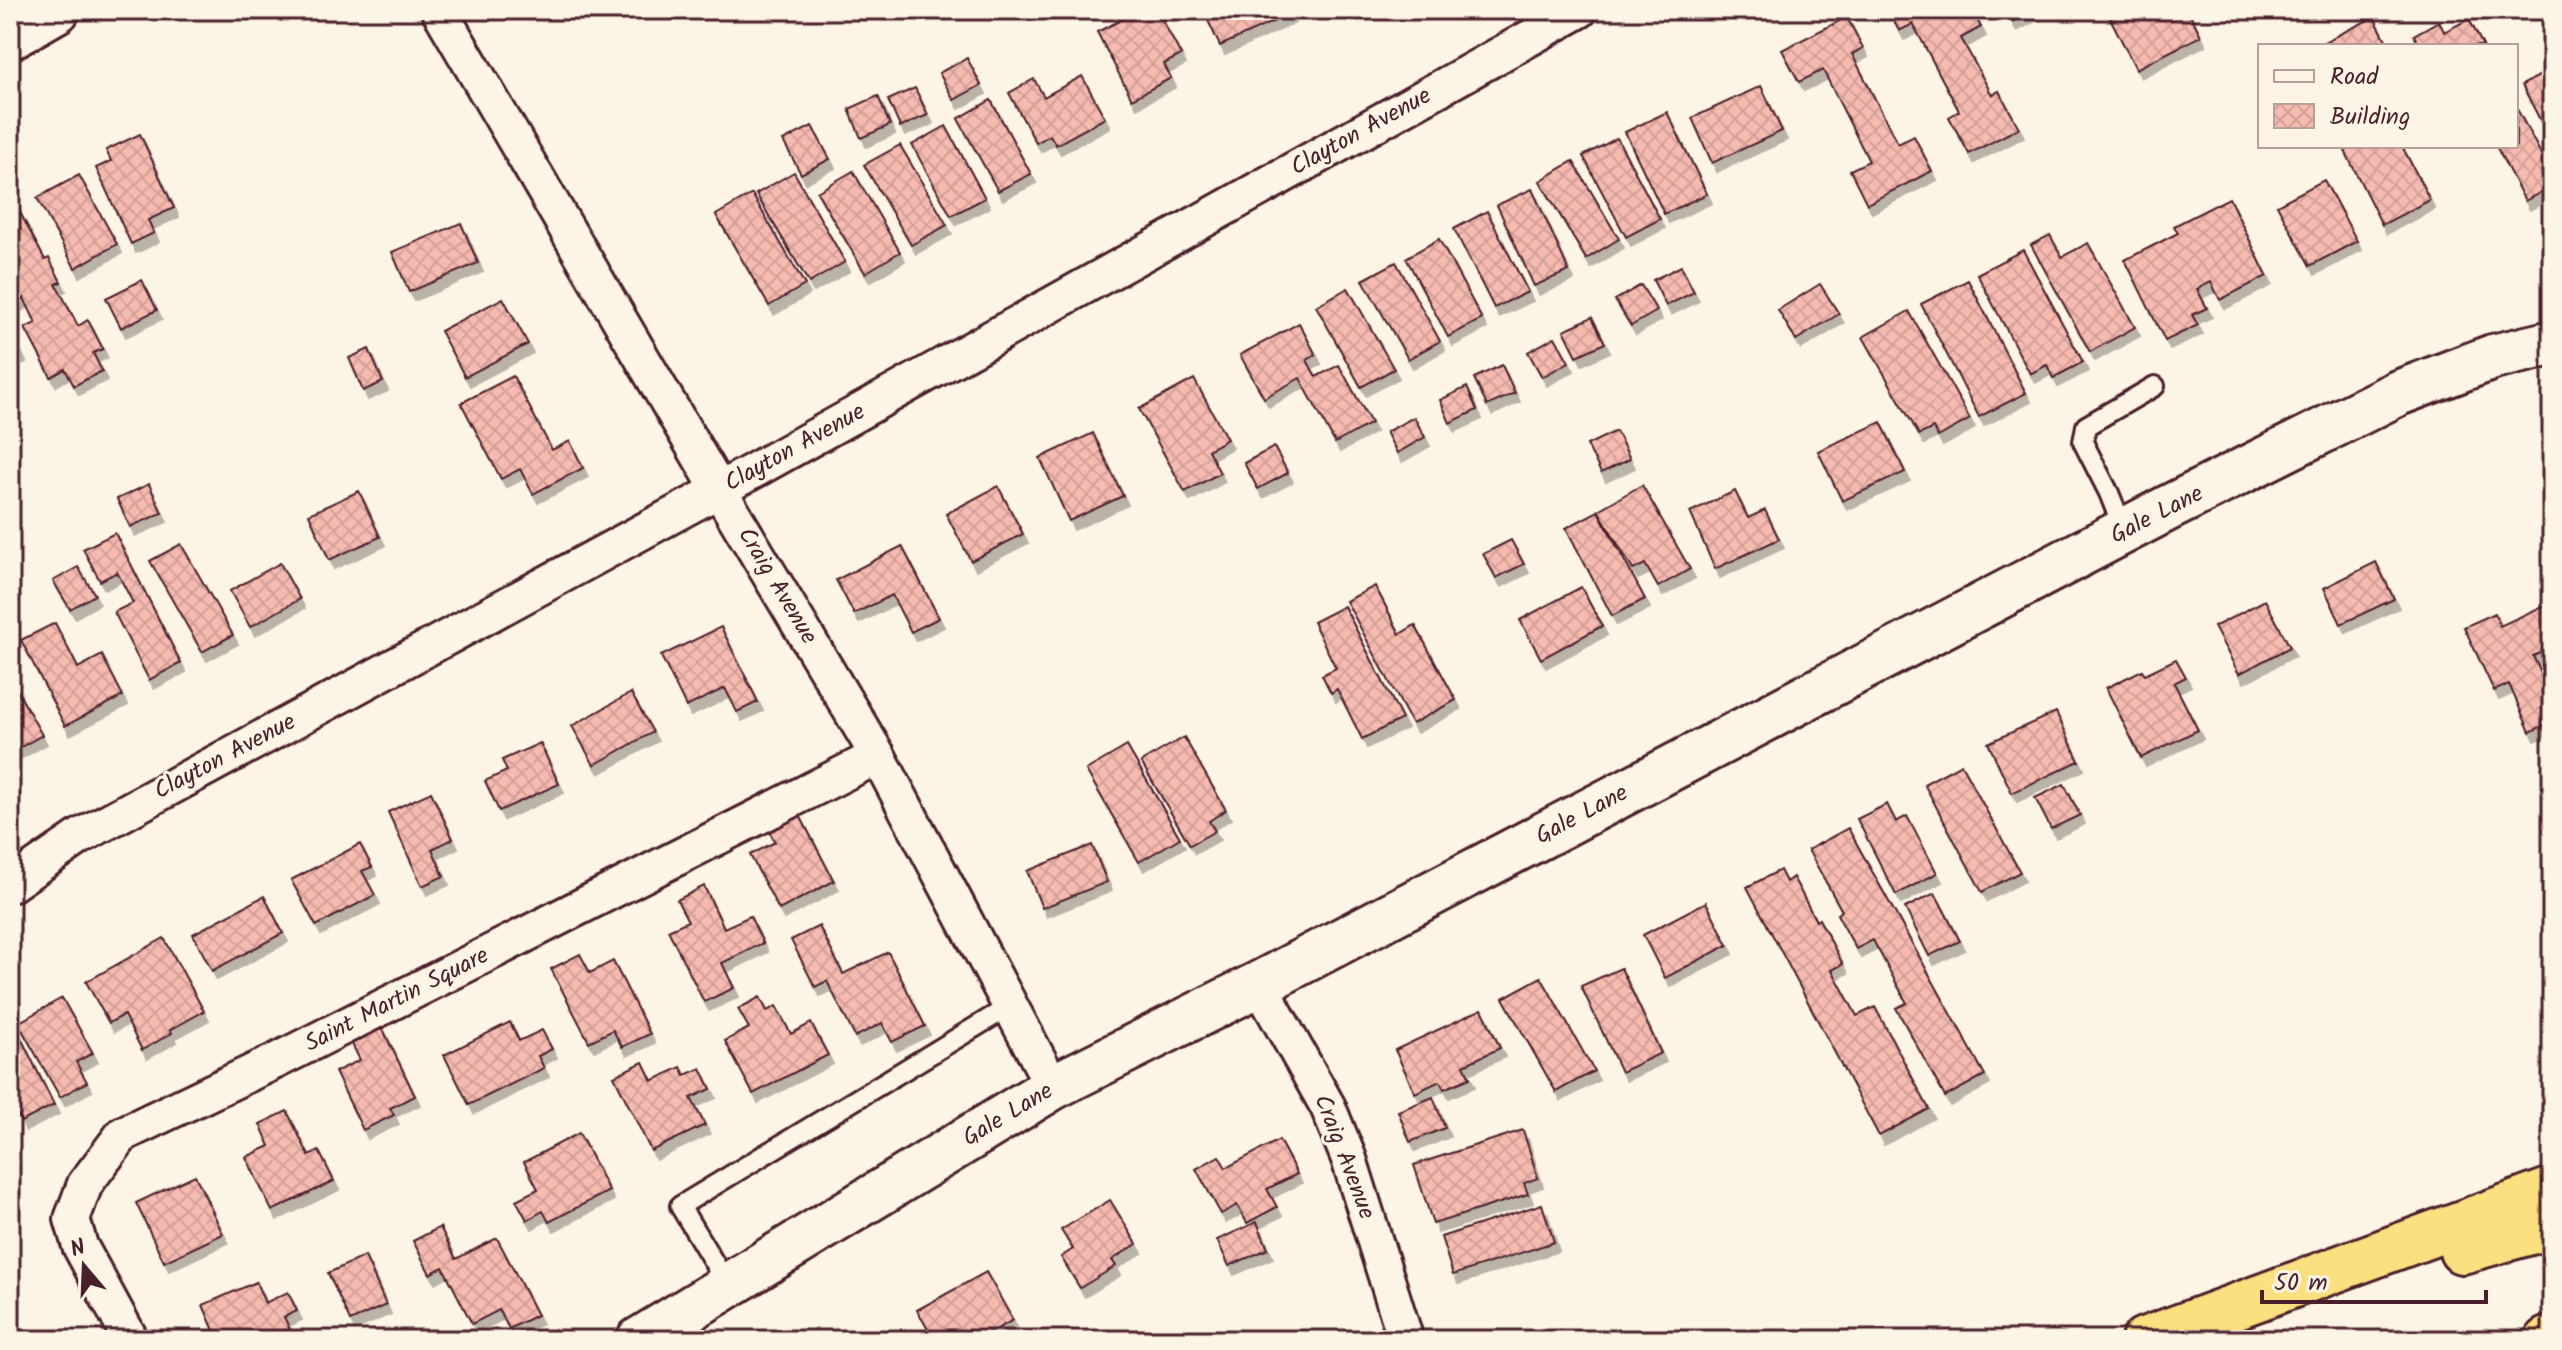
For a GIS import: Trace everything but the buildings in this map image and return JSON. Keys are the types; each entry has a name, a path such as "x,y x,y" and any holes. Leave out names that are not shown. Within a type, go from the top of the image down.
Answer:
{"highway":[{"path":"2144,1340 2552,1190"},
{"path":"2144,1340 2552,1226"}],"street":[{"path":"10,37 57,10"},
{"name":"Craig Avenue","path":"439,10 878,756 1053,1087"},
{"name":"Clayton Avenue","path":"10,885 81,836 719,490 1580,10"},
{"name":"Gale Lane","path":"639,1340 1053,1087 1259,984 2124,531 2398,393 2493,357 2552,343"},
{"name":"Saint Martin Square","path":"131,1340 80,1246 72,1219 85,1184 123,1134 292,1053 878,756"},
{"name":"Craig Avenue","path":"1259,984 1328,1107 1349,1159 1406,1340"}],"lane":[{"path":"2124,531 2083,442 2086,426 2155,386"},
{"path":"728,1286 680,1206 1010,1006"}]}
